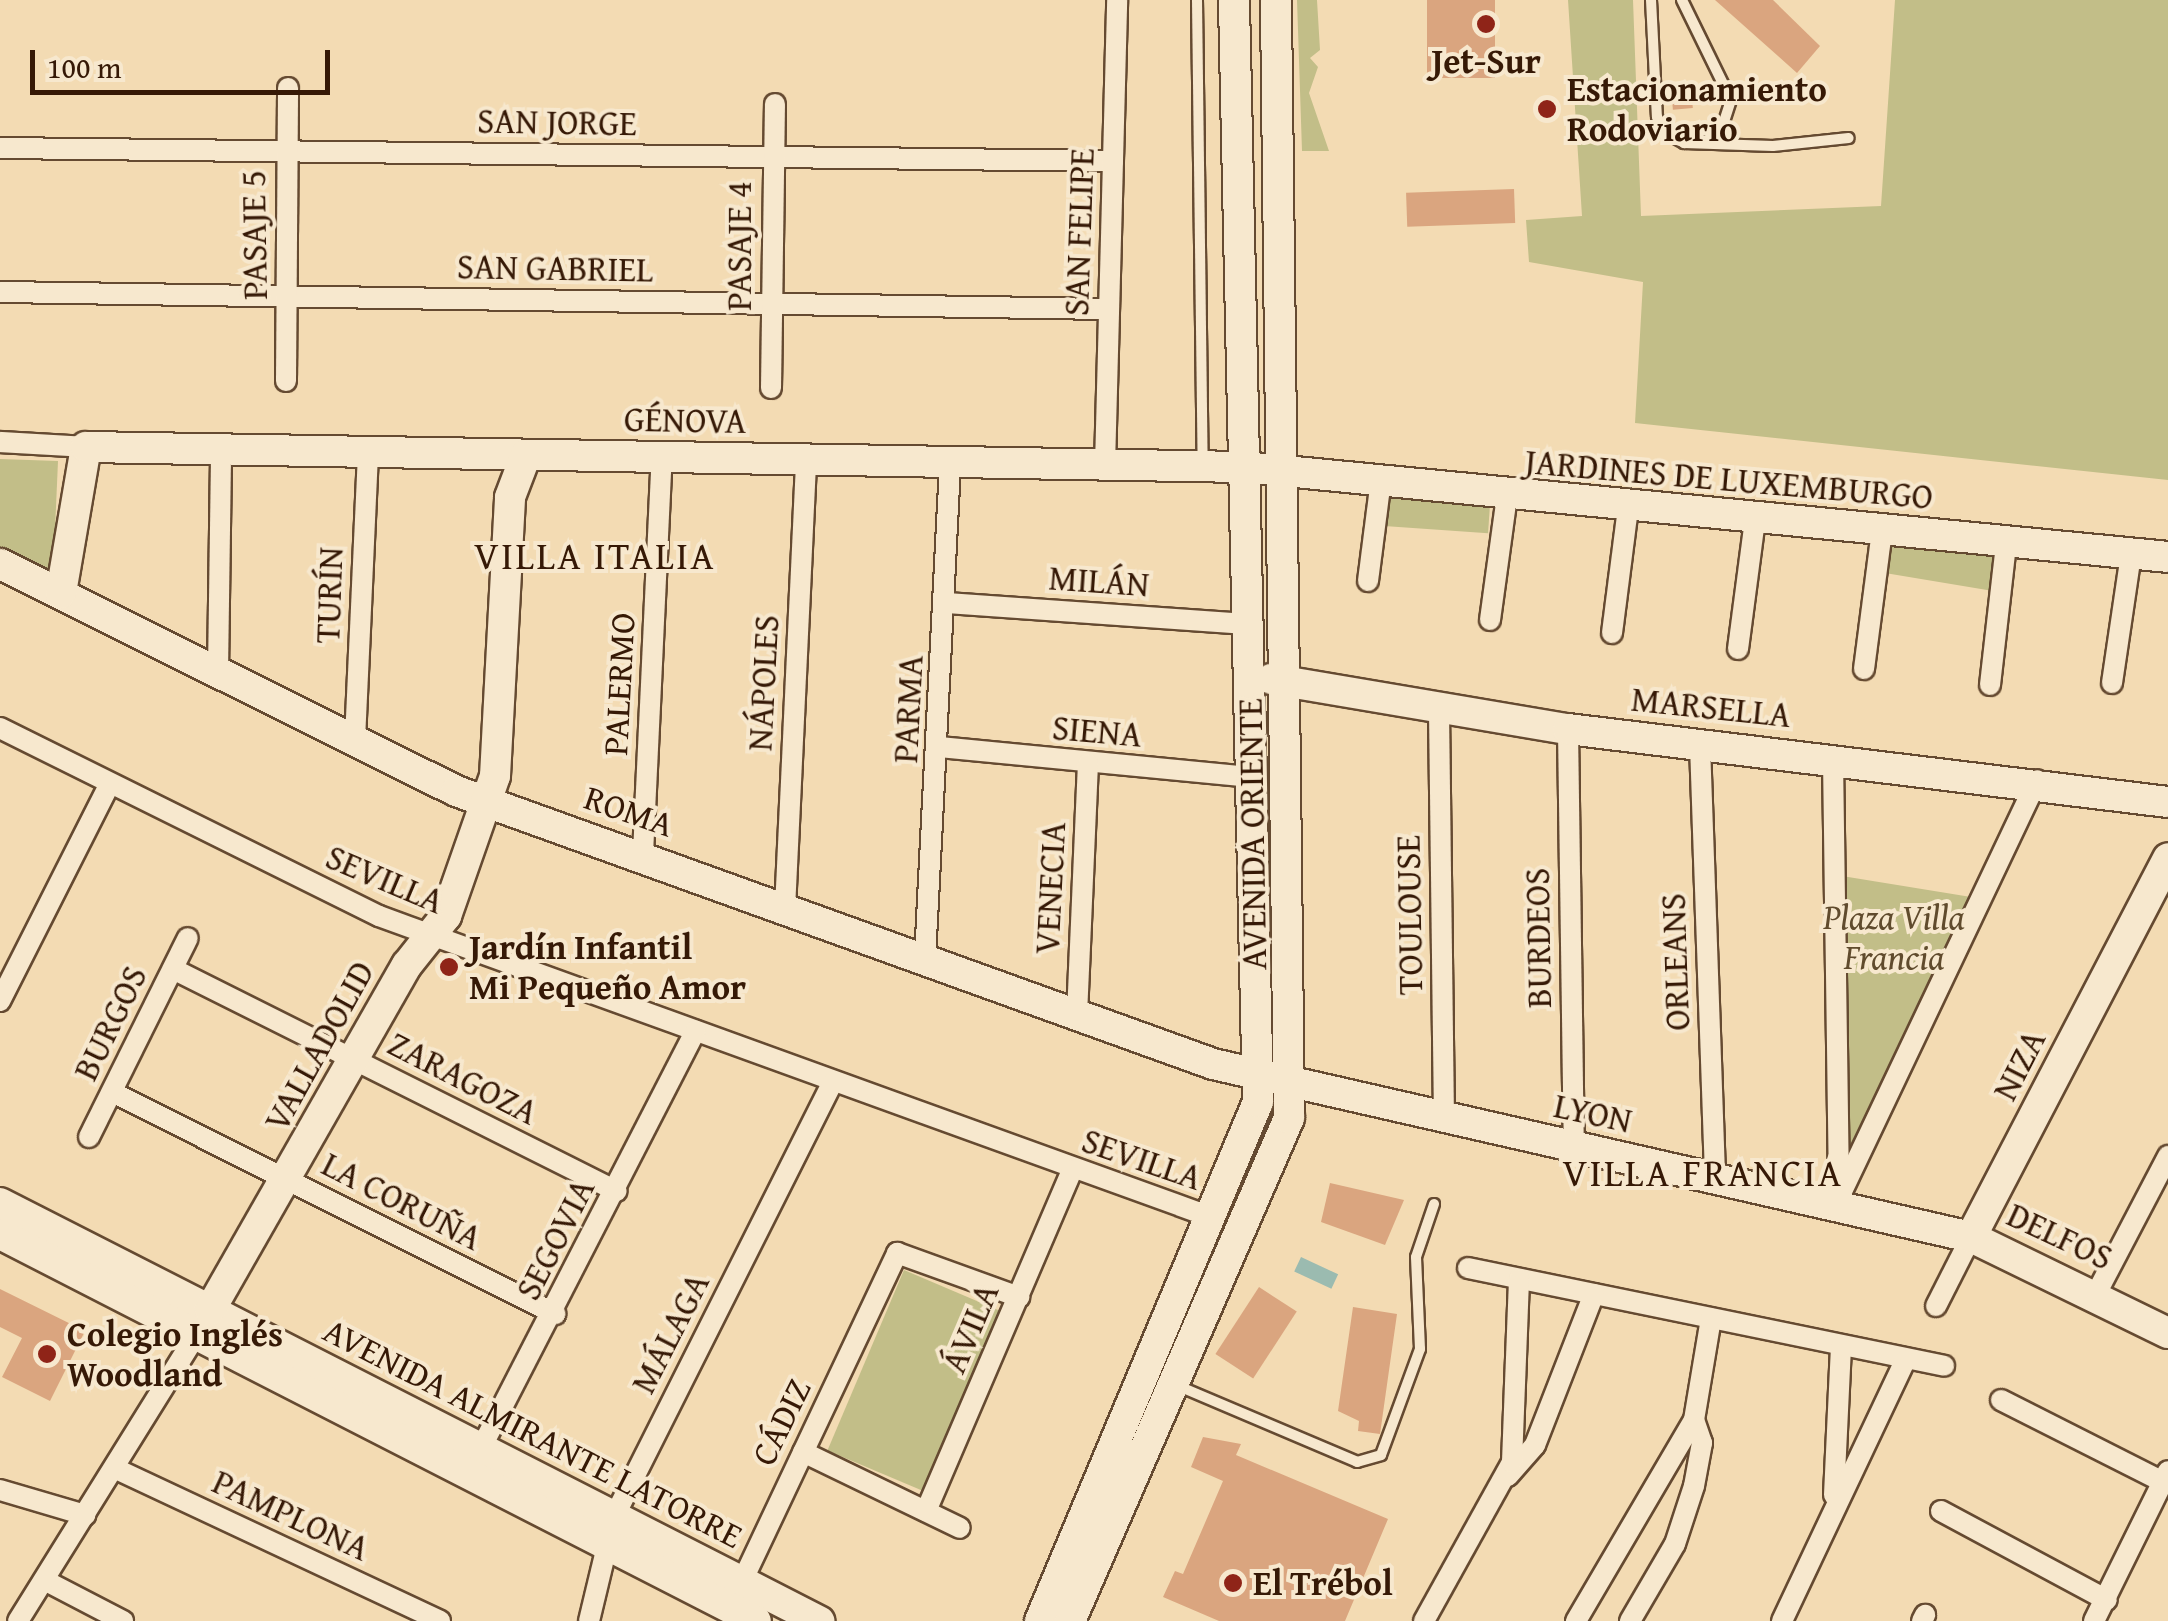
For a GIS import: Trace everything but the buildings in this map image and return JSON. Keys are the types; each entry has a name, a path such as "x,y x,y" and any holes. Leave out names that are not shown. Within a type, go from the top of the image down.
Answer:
{"street":[{"name":"SAN FELIPE","path":"1105,466 1117,0"},
{"name":"AVENIDA ORIENTE","path":"1040,1621 1254,1118 1234,0"},
{"name":"AVENIDA ORIENTE","path":"1070,1621 1170,1382 1283,1137 1293,1084 1276,0"},
{"name":"PASAJE 5","path":"286,381 288,88"},
{"name":"PASAJE 4","path":"771,388 775,104"},
{"name":"SAN JORGE","path":"0,148 1113,161"},
{"path":"1238,162 1247,177 1279,178"},
{"name":"SAN GABRIEL","path":"0,292 1109,309"},
{"name":"GÉNOVA","path":"0,442 81,458 222,453 526,455 1284,469"},
{"path":"218,672 222,453"},
{"name":"TURÍN","path":"356,740 368,454"},
{"name":"VALLADOLID","path":"18,1621 203,1322 287,1180 352,1059 432,936 488,802 510,498 526,455"},
{"name":"PALERMO","path":"643,854 662,457"},
{"path":"61,593 70,575 81,458"},
{"name":"NÁPOLES","path":"785,909 806,460"},
{"name":"PARMA","path":"925,959 946,604 950,463"},
{"name":"JARDINES DE LUXEMBURGO","path":"1284,469 1628,508 2168,556"},
{"path":"1368,582 1380,480"},
{"path":"1490,620 1507,496"},
{"path":"1612,633 1628,508"},
{"path":"1738,649 1755,520"},
{"path":"1864,669 1882,530"},
{"path":"1990,685 2006,544"},
{"path":"2112,683 2131,554"},
{"name":"ROMA","path":"0,564 488,802 643,854 1076,1015 1256,1077"},
{"name":"MILÁN","path":"946,604 1247,624"},
{"name":"MARSELLA","path":"1248,677 1568,728 2037,780 2168,801"},
{"name":"TOULOUSE","path":"1440,710 1444,1118"},
{"name":"SEVILLA","path":"0,728 108,784 432,936 1211,1218"},
{"name":"BURDEOS","path":"1568,728 1574,1147"},
{"name":"ORLEANS","path":"1700,744 1714,1178"},
{"name":"SIENA","path":"938,747 1088,764 1250,776"},
{"path":"1832,759 1838,1196"},
{"name":"VENECIA","path":"1076,1015 1088,764"},
{"path":"1838,1196 2037,780"},
{"path":"0,1002 108,784"},
{"name":"NIZA","path":"1936,1306 2168,858"},
{"name":"BURGOS","path":"89,1137 188,938"},
{"name":"ZARAGOZA","path":"172,969 616,1191"},
{"name":"SEGOVIA","path":"474,1460 555,1314 695,1031"},
{"name":"LYON","path":"1256,1077 1714,1178 1838,1196 1971,1237"},
{"name":"MÁLAGA","path":"589,1621 611,1531 832,1083"},
{"name":"LA CORUÑA","path":"112,1092 555,1314"},
{"path":"2096,1294 2168,1156"},
{"name":"ÁVILA","path":"926,1511 1072,1170"},
{"name":"AVENIDA ALMIRANTE LATORRE","path":"0,1203 203,1322 611,1531 743,1618"},
{"name":"AVENIDA ALMIRANTE LATORRE","path":"0,1234 203,1322"},
{"name":"DELFOS","path":"1971,1237 2096,1294 2168,1333"},
{"name":"CÁDIZ","path":"743,1618 738,1580 897,1252 1018,1297"},
{"path":"1468,1268 1944,1366"},
{"path":"1507,1477 1518,1429 1520,1279"},
{"path":"1424,1621 1507,1477 1535,1444 1594,1294"},
{"path":"1630,1621 1675,1544 1694,1486 1702,1443 1694,1420 1711,1318"},
{"path":"1833,1506 1840,1347"},
{"path":"1782,1621 1833,1506 1905,1361"},
{"path":"2000,1400 2166,1476 2094,1621"},
{"path":"1576,1621 1672,1444 1694,1420"},
{"path":"803,1452 960,1528"},
{"name":"PAMPLONA","path":"114,1468 435,1620"},
{"path":"0,1490 85,1515"},
{"path":"1941,1511 2107,1600"},
{"name":"AVENIDA ALMIRANTE LATORRE","path":"611,1531 738,1580 819,1621"},
{"path":"46,1580 123,1621"}],"lane":[{"path":"1197,0 1204,468"},
{"path":"1650,0 1657,117 1666,133 1702,143 1744,139 1773,146 1849,138"},
{"path":"1682,0 1724,81 1730,115 1744,139"},
{"path":"1702,143 1730,115"},
{"path":"1170,1382 1357,1462 1381,1455 1417,1364 1416,1257 1434,1204"}],"green space":[{"path":"1297,0 1317,0 1320,50 1310,58 1318,67 1309,93 1329,151 1302,151"},
{"path":"1568,0 1633,0 1641,216 1881,206 1895,0 2168,0 2168,480 1635,423 1643,282 1529,262 1526,220 1582,216"},
{"path":"0,459 58,461 53,576 0,550"},
{"path":"1387,487 1491,494 1488,533 1384,526"},
{"path":"1890,537 1999,549 1993,591 1885,573"},
{"name":"Plaza Villa Francia","path":"1842,876 1971,897 1847,1152"},
{"path":"904,1270 1002,1311 925,1492 827,1450"}],"water":[{"path":"1301,1257 1338,1274 1331,1289 1294,1272"}],"place":[{"name":"Jet-Sur","path":"1486,24"},
{"name":"Estacionamiento Rodoviario","path":"1547,109"},
{"name":"Jardín Infantil Mi Pequeño Amor","path":"449,967"},
{"name":"Colegio Inglés Woodland","path":"47,1354"},
{"name":"El Trébol","path":"1233,1583"}],"district":[{"name":"VILLA ITALIA","path":"595,556"},
{"name":"VILLA FRANCIA","path":"1703,1173"}]}
